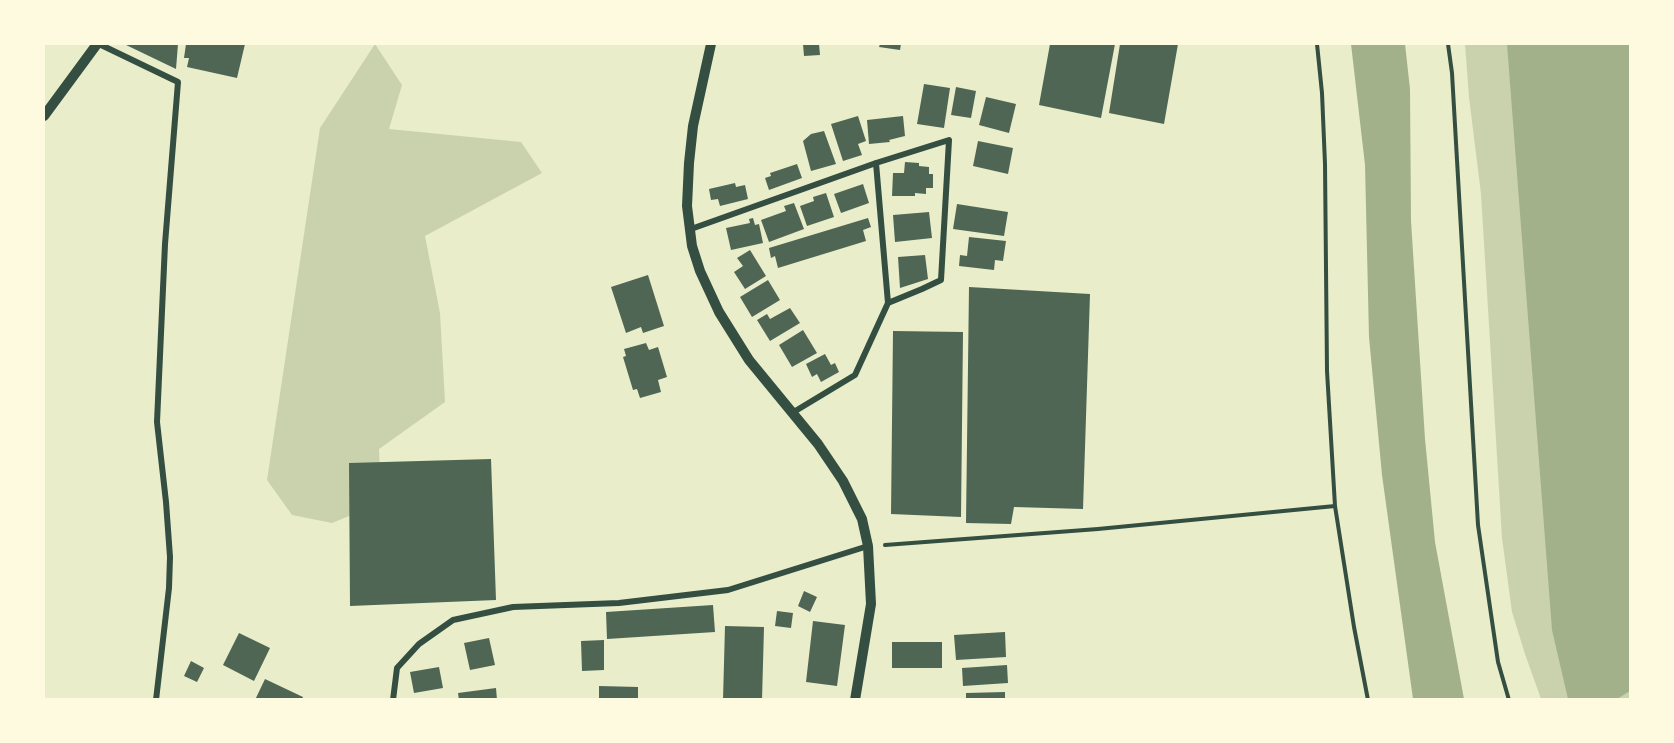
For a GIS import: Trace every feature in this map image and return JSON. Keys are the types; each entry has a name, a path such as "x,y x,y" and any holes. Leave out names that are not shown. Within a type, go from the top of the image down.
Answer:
{"street":[{"path":"44,116 98,44 178,82 165,244 157,422 167,513 170,556 169,588 156,699"},
{"path":"711,44 693,126 687,206 692,246 700,271 719,312 749,360 818,444 843,482 862,519 868,546 871,604 855,699"},
{"path":"690,229 876,163 949,140 941,280 888,303"},
{"path":"792,413 855,375 888,303 876,163"},
{"path":"393,699 397,668 419,644 453,620 513,607 619,603 728,590 868,546"}],"path":[{"path":"1317,44 1325,152 1327,371 1335,506 1368,699"},
{"path":"1448,44 1452,73 1478,525 1498,662 1509,699"},
{"path":"868,546 1098,530 1335,506"}],"shaded area":[{"path":"375,44 402,85 389,129 521,142 542,173 425,236 440,313 445,402 379,449 381,503 332,523 292,515 267,480 320,128"},
{"path":"1351,44 1405,44 1410,89 1411,221 1425,439 1435,542 1464,699 1413,699 1382,475 1369,337 1365,165"},
{"path":"1465,44 1630,44 1630,699 1541,699 1512,612 1502,538 1481,194"},
{"path":"1507,44 1630,44 1630,691 1617,699 1568,699 1552,630"}],"building":[{"path":"124,44 178,44 176,69"},
{"path":"186,44 245,44 237,78 187,67 189,58 184,58"},
{"path":"803,44 819,44 820,55 804,56"},
{"path":"880,44 901,44 900,50 879,47"},
{"path":"1050,44 1115,44 1101,118 1039,105"},
{"path":"1120,44 1178,44 1164,124 1109,113"},
{"path":"924,84 950,88 944,128 917,124"},
{"path":"956,87 976,91 971,118 951,115"},
{"path":"986,97 1016,104 1009,133 979,125"},
{"path":"858,116 866,141 858,144 862,155 843,161 831,124"},
{"path":"903,116 905,136 889,140 890,142 869,144 867,120"},
{"path":"824,131 836,164 811,171 803,141 811,134"},
{"path":"978,141 1013,148 1008,174 973,166"},
{"path":"905,162 919,163 919,166 929,167 929,174 933,174 933,188 926,188 926,194 892,196 893,173 904,173"},
{"path":"797,164 802,178 769,190 765,178 771,176 770,173"},
{"path":"735,183 736,187 745,185 748,199 720,206 718,199 711,200 709,189"},
{"path":"863,184 869,203 841,213 834,194"},
{"path":"826,193 834,217 807,226 800,206 814,201 813,197"},
{"path":"794,203 804,229 769,242 761,220 786,211 784,206"},
{"path":"957,204 1008,212 1004,236 953,229"},
{"path":"929,212 932,238 895,242 893,215"},
{"path":"753,218 755,225 759,224 763,243 731,250 726,228 750,223 749,219"},
{"path":"868,218 871,227 863,230 866,241 778,268 775,256 771,258 769,248"},
{"path":"969,237 1006,241 1003,261 995,260 994,270 959,266 960,255 967,256"},
{"path":"750,250 766,276 745,289 734,272 743,266 737,258"},
{"path":"925,255 928,279 900,288 898,257"},
{"path":"648,275 664,326 643,333 641,327 626,333 611,287"},
{"path":"768,280 780,300 752,317 740,297"},
{"path":"969,287 1090,294 1083,509 1014,507 1011,524 966,523"},
{"path":"790,308 800,323 770,341 757,320 767,314 770,319"},
{"path":"803,330 817,353 792,367 779,345"},
{"path":"893,331 963,332 961,517 891,514"},
{"path":"646,343 649,350 658,347 667,377 658,380 661,392 640,398 637,389 633,390 623,357 626,356 624,349"},
{"path":"825,354 831,365 835,363 839,372 821,382 817,374 812,377 806,364"},
{"path":"491,459 496,600 350,606 349,463"},
{"path":"804,591 817,597 810,612 798,606"},
{"path":"713,605 715,632 607,639 606,612"},
{"path":"777,611 793,613 791,628 775,626"},
{"path":"813,621 845,625 837,686 806,682"},
{"path":"725,626 764,627 762,700 723,700"},
{"path":"1005,632 1006,657 956,660 954,635"},
{"path":"239,633 270,648 254,681 223,665"},
{"path":"489,638 495,665 470,670 464,643"},
{"path":"604,640 604,670 582,671 581,641"},
{"path":"892,642 942,642 942,668 892,668"},
{"path":"191,661 204,668 197,682 184,676"},
{"path":"1007,665 1008,683 963,686 962,668"},
{"path":"439,667 443,688 414,693 410,672"},
{"path":"265,679 303,697 302,700 255,700"},
{"path":"599,686 638,687 638,700 599,700"},
{"path":"496,688 497,700 459,700 458,693"},
{"path":"1005,692 1005,700 966,700 966,693"}]}
